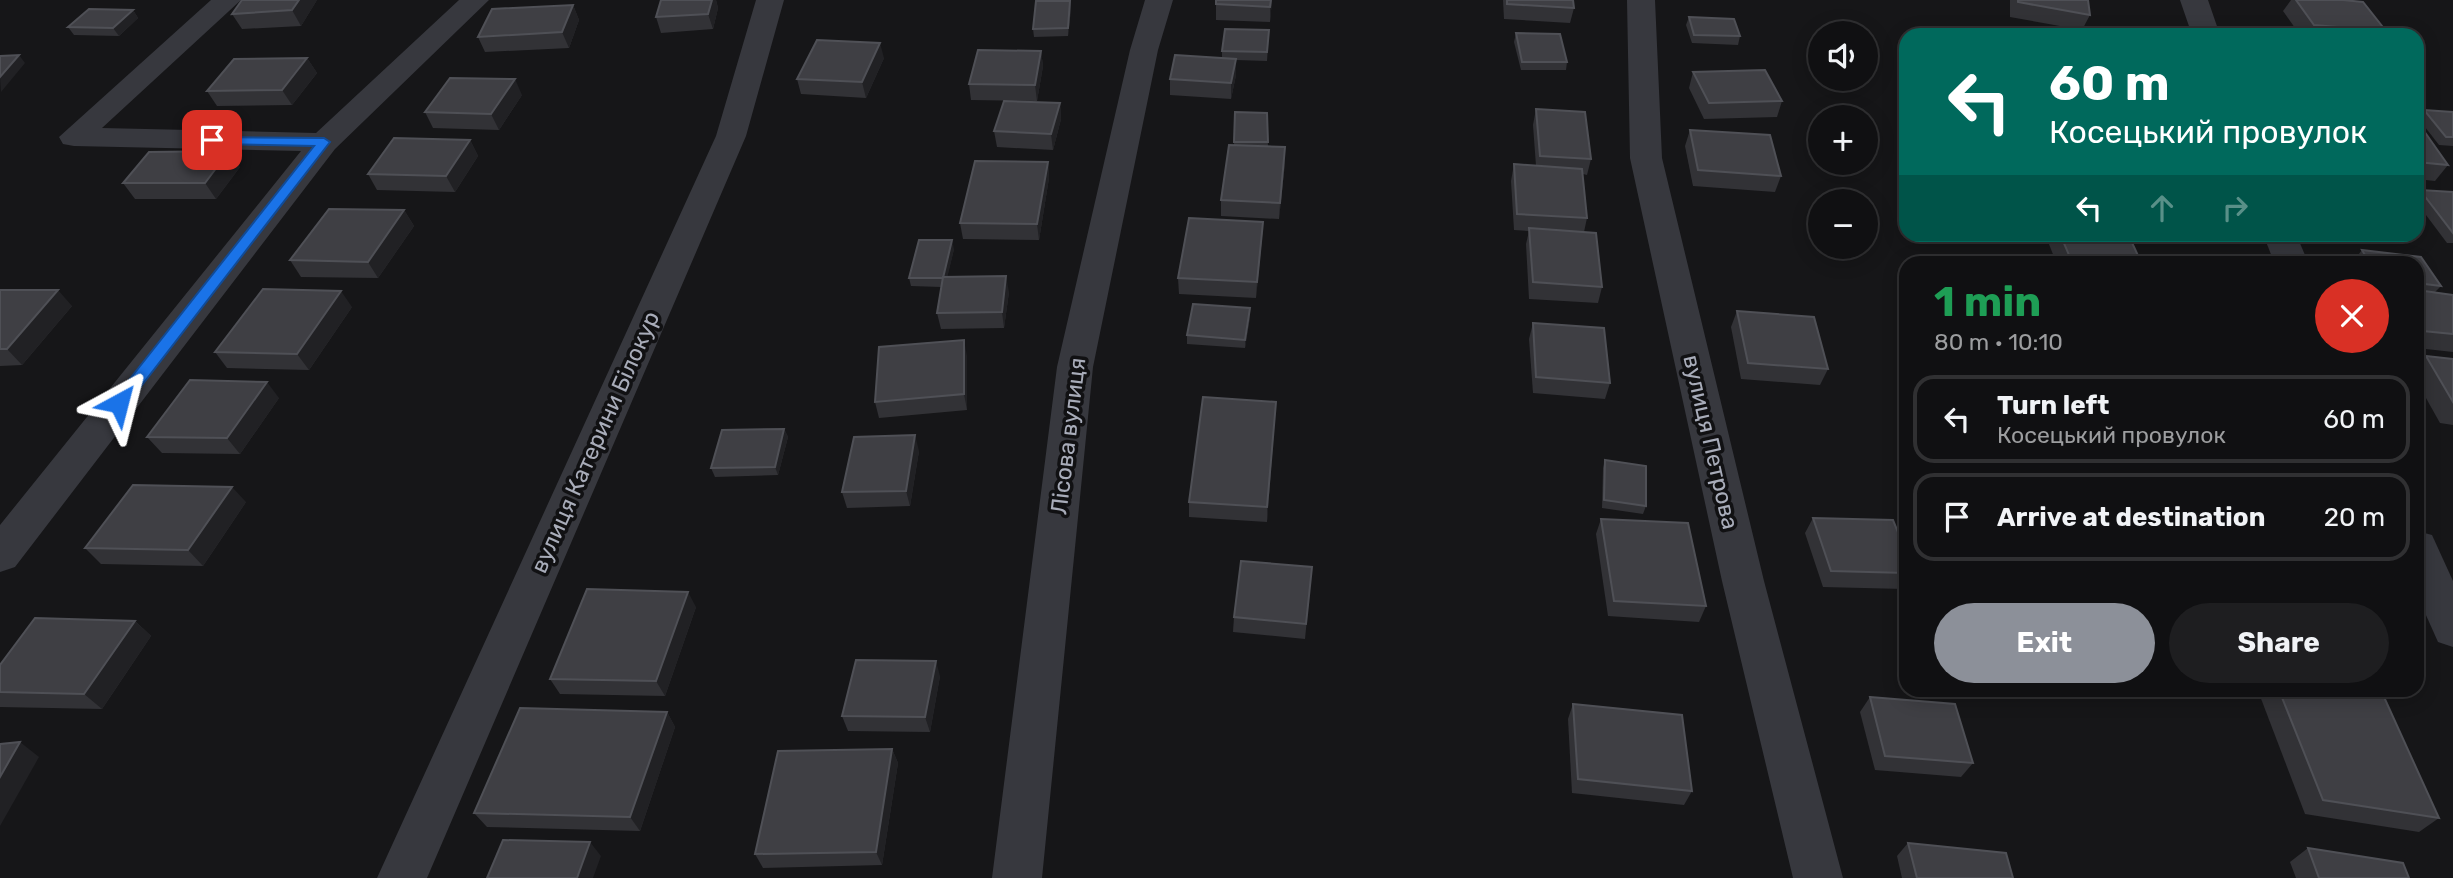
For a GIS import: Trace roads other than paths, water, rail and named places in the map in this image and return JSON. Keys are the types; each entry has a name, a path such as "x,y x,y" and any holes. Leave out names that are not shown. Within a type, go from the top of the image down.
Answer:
{"street":[{"path":"227,0 74,137 324,142"},
{"path":"0,555 324,142 475,0"},
{"name":"вулиця Катерини Білокур","path":"402,878 731,136 770,0"},
{"name":"Лісова вулиця","path":"1017,878 1075,367 1144,50 1159,0"},
{"name":"вулиця Петрова","path":"1641,0 1646,158 1743,581 1818,878"},
{"path":"2194,0 2204,28"},
{"path":"2424,563 2453,629"}]}
